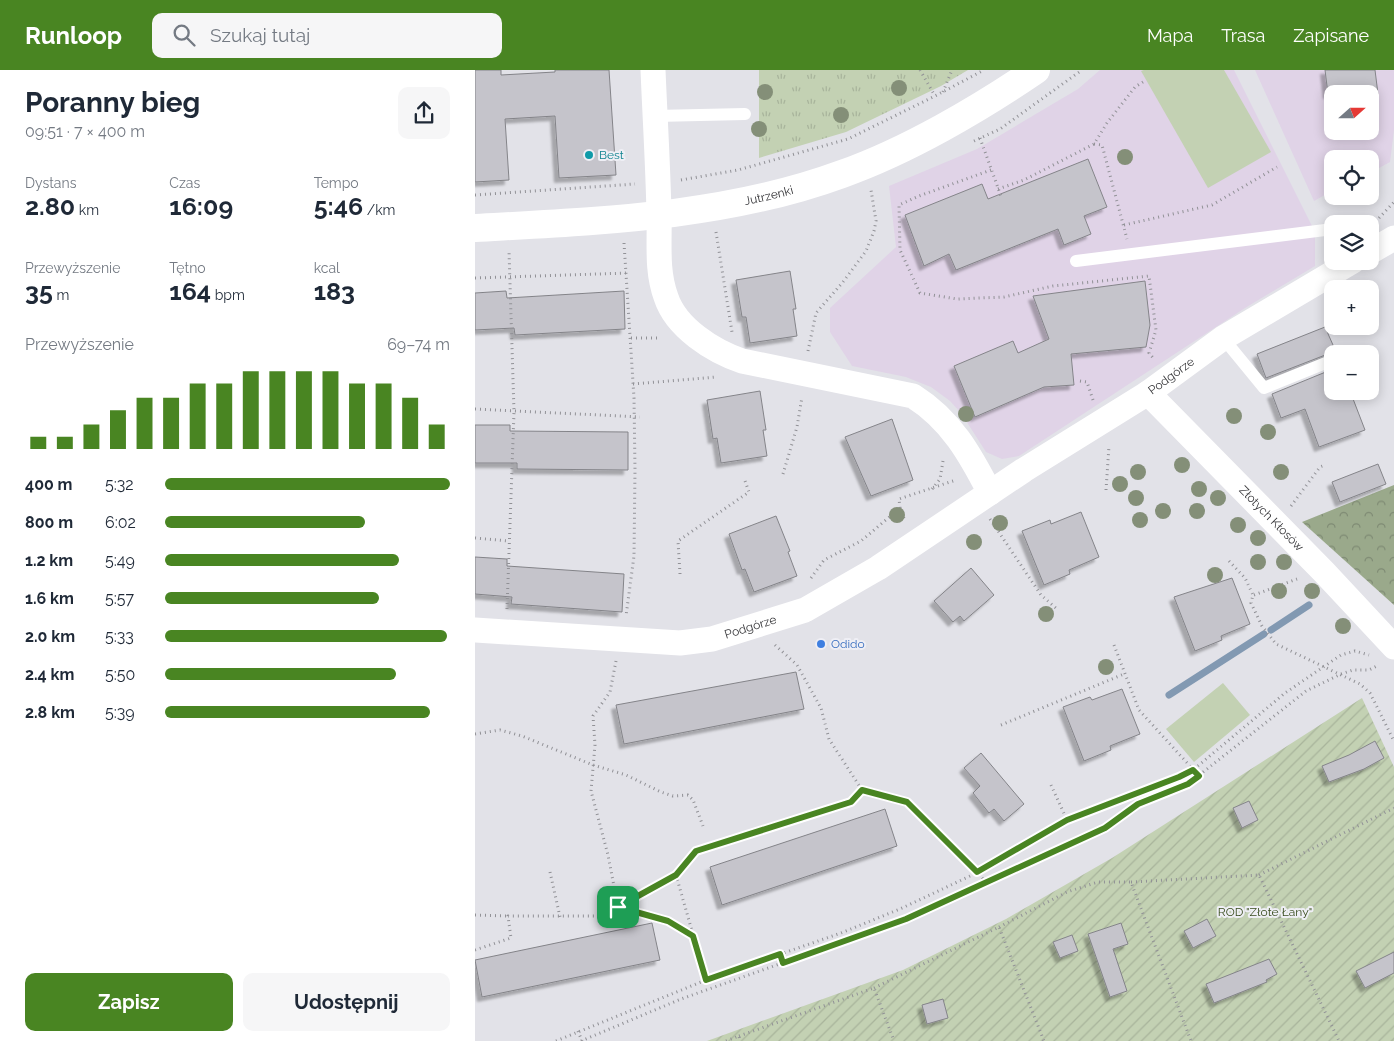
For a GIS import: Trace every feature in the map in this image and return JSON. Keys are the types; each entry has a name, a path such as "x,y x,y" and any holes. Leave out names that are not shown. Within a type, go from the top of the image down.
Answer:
{"street":[{"path":"653,70 659,215 659,269 666,298 683,324 705,342 742,361 913,396 933,408 965,446 984,483"},
{"name":"Jutrzenki","path":"475,228 659,215 762,196 842,174 933,131 1009,88 1035,70"},
{"name":"Podgórze","path":"475,630 623,631 681,643 712,639 746,630 805,610 878,568 984,483 1148,393 1223,338 1338,270"},
{"name":"Złotych Kłosów","path":"1148,393 1324,572 1388,650"}],"lane":[{"path":"655,116 745,114"},
{"path":"1076,261 1324,230"},
{"path":"1223,338 1264,388 1324,364"}],"path":[{"path":"920,70 935,96"},
{"path":"943,92 952,70"},
{"path":"680,180 738,170 848,138 984,70"},
{"path":"971,142 1000,128 1082,70"},
{"path":"998,190 1024,180 1094,144 1129,94 1146,80"},
{"path":"980,138 1002,199"},
{"path":"1094,144 1102,146 1127,238"},
{"path":"1124,225 1212,205 1277,167"},
{"path":"991,170 899,205 900,250 920,293 957,299 1005,297 1053,286 1149,276 1156,330 1149,352 1160,366"},
{"path":"475,194 636,184"},
{"path":"862,193 879,186"},
{"path":"808,352 816,314 830,299 866,251 874,231 876,221 871,190"},
{"path":"1379,218 1394,202"},
{"path":"708,231 715,229 733,340"},
{"path":"618,907 608,855 591,791 595,745 593,716 611,692 635,556 633,384 628,273 624,243"},
{"path":"507,614 514,412 509,248"},
{"path":"475,278 628,273"},
{"path":"631,338 659,338"},
{"path":"633,384 724,376"},
{"path":"1080,381 1087,382 1095,404"},
{"path":"783,474 797,428 801,404"},
{"path":"475,409 640,417"},
{"path":"1106,490 1108,455"},
{"path":"931,489 940,479 943,456"},
{"path":"1293,504 1320,467 1325,465"},
{"path":"680,574 679,541 749,492 744,478"},
{"path":"806,585 825,560 861,541 891,517 900,508 899,499 931,489 984,483"},
{"path":"988,518 1041,595 1057,609"},
{"path":"475,538 509,541"},
{"path":"1229,561 1245,578 1253,595 1251,603 1262,626 1276,644 1360,684 1370,693 1394,741"},
{"path":"1253,595 1305,576"},
{"path":"1114,645 1139,710 1199,776"},
{"path":"775,646 797,665 821,708 829,739 862,790 907,802 986,882"},
{"path":"556,1041 706,980 900,910 977,872 1067,820 1193,770 1285,693 1348,651 1369,655 1388,650"},
{"path":"578,1031 581,1041 681,999 906,919 1105,828 1138,804 1188,784 1306,691 1341,674 1373,669 1388,650"},
{"path":"1001,725 1124,674"},
{"path":"475,734 500,730 523,736 593,765 626,774 661,792 673,796 688,796 693,800 703,826"},
{"path":"1051,785 1067,820"},
{"path":"475,915 602,916 676,875 696,851 851,802 862,790"},
{"path":"726,1041 874,988 1067,892 1098,882 1259,875 1394,808"},
{"path":"550,872 560,917"},
{"path":"676,875 706,980"},
{"path":"1259,875 1339,1041"},
{"path":"1131,882 1191,1041"},
{"path":"618,907 668,921 693,936"},
{"path":"475,950 511,938 509,916"},
{"path":"999,927 1043,1041"},
{"path":"780,954 783,963"},
{"path":"874,988 894,1041"},
{"path":"739,1036 740,1041"}],"shaded area":[{"path":"1100,70 1234,70 1315,232 1315,266 1245,308 1019,456 1002,459 986,452 961,413 950,401 931,387 906,377 852,366 830,332 830,308 896,247 889,186 977,149 1078,89"},
{"path":"1255,70 1394,70 1394,130 1390,162 1379,168 1379,150 1324,150 1324,195 1314,201"}],"green space":[{"path":"759,70 968,70 941,86 846,132 759,158"},
{"path":"1224,70 1271,152 1208,188 1141,71"},
{"path":"1394,485 1394,605 1302,522"},
{"path":"1223,683 1250,715 1194,762 1166,729"},
{"name":"ROD \"Złote Łany\"","path":"1362,698 1394,767 1394,1041 707,1041 903,970 1006,919 1112,858"}],"building":[{"path":"475,70 501,70 501,75 555,72 555,70 609,70 616,175 559,178 555,116 505,119 509,180 475,182"},
{"path":"1325,70 1375,70 1377,85 1327,85"},
{"path":"1088,159 1107,207 1084,216 1091,234 1064,245 1058,229 956,270 949,254 924,266 905,215 982,184 988,199"},
{"path":"790,271 796,309 793,309 797,336 750,343 746,317 742,317 736,280"},
{"path":"1145,281 1150,325 1146,347 1071,354 1074,385 1044,387 975,417 954,366 1013,341 1018,353 1049,339 1033,296"},
{"path":"506,291 507,298 624,291 625,329 515,335 514,328 475,330 475,293"},
{"path":"1324,327 1324,335 1329,335 1333,345 1324,345 1324,355 1266,378 1257,354"},
{"path":"1324,373 1324,400 1353,400 1365,430 1319,447 1305,409 1281,418 1272,394"},
{"path":"760,391 766,430 763,430 767,456 721,463 717,438 713,439 707,400"},
{"path":"892,419 913,480 871,496 845,437"},
{"path":"475,425 510,425 510,431 628,432 628,470 517,469 517,463 475,463"},
{"path":"1378,464 1386,484 1340,502 1332,482"},
{"path":"1081,512 1099,557 1069,570 1070,574 1044,585 1022,531 1050,520 1051,524"},
{"path":"776,516 790,551 788,552 797,576 754,592 745,569 742,570 729,534"},
{"path":"475,557 507,559 507,566 624,574 622,612 511,604 512,597 475,594"},
{"path":"971,568 994,595 964,621 960,616 953,622 934,601"},
{"path":"1232,578 1250,624 1221,636 1222,640 1195,651 1174,597"},
{"path":"796,672 804,709 624,744 616,705"},
{"path":"1122,689 1140,734 1110,746 1111,750 1084,761 1063,707 1090,697 1092,700"},
{"path":"1375,741 1384,758 1364,769 1329,782 1322,766 1349,755"},
{"path":"981,753 1024,804 1004,821 994,809 989,813 973,793 980,786 964,768"},
{"path":"1249,801 1258,820 1242,828 1233,808"},
{"path":"885,809 897,846 722,905 710,867"},
{"path":"1207,919 1216,936 1193,948 1184,931"},
{"path":"652,923 660,960 482,997 475,960"},
{"path":"1121,923 1128,944 1113,949 1127,991 1110,997 1088,934"},
{"path":"1072,935 1078,951 1060,958 1053,942"},
{"path":"1394,952 1394,973 1365,988 1356,971"},
{"path":"1269,959 1277,974 1266,980 1267,982 1214,1003 1206,984"},
{"path":"943,999 948,1018 927,1024 922,1005"}],"waterway":[{"path":"1271,630 1309,605"},
{"path":"1169,695 1264,634"}],"place":[{"name":"Best","path":"589,155"},
{"name":"Odido","path":"821,644"}],"route":[{"path":"1193,770 1199,776 1188,784 1138,804 1105,828 906,919 783,963 780,954 706,980 693,936 668,921 618,907 676,875 696,851 851,802 862,790 907,802 977,872 987,868 1067,820 1193,770"}]}
